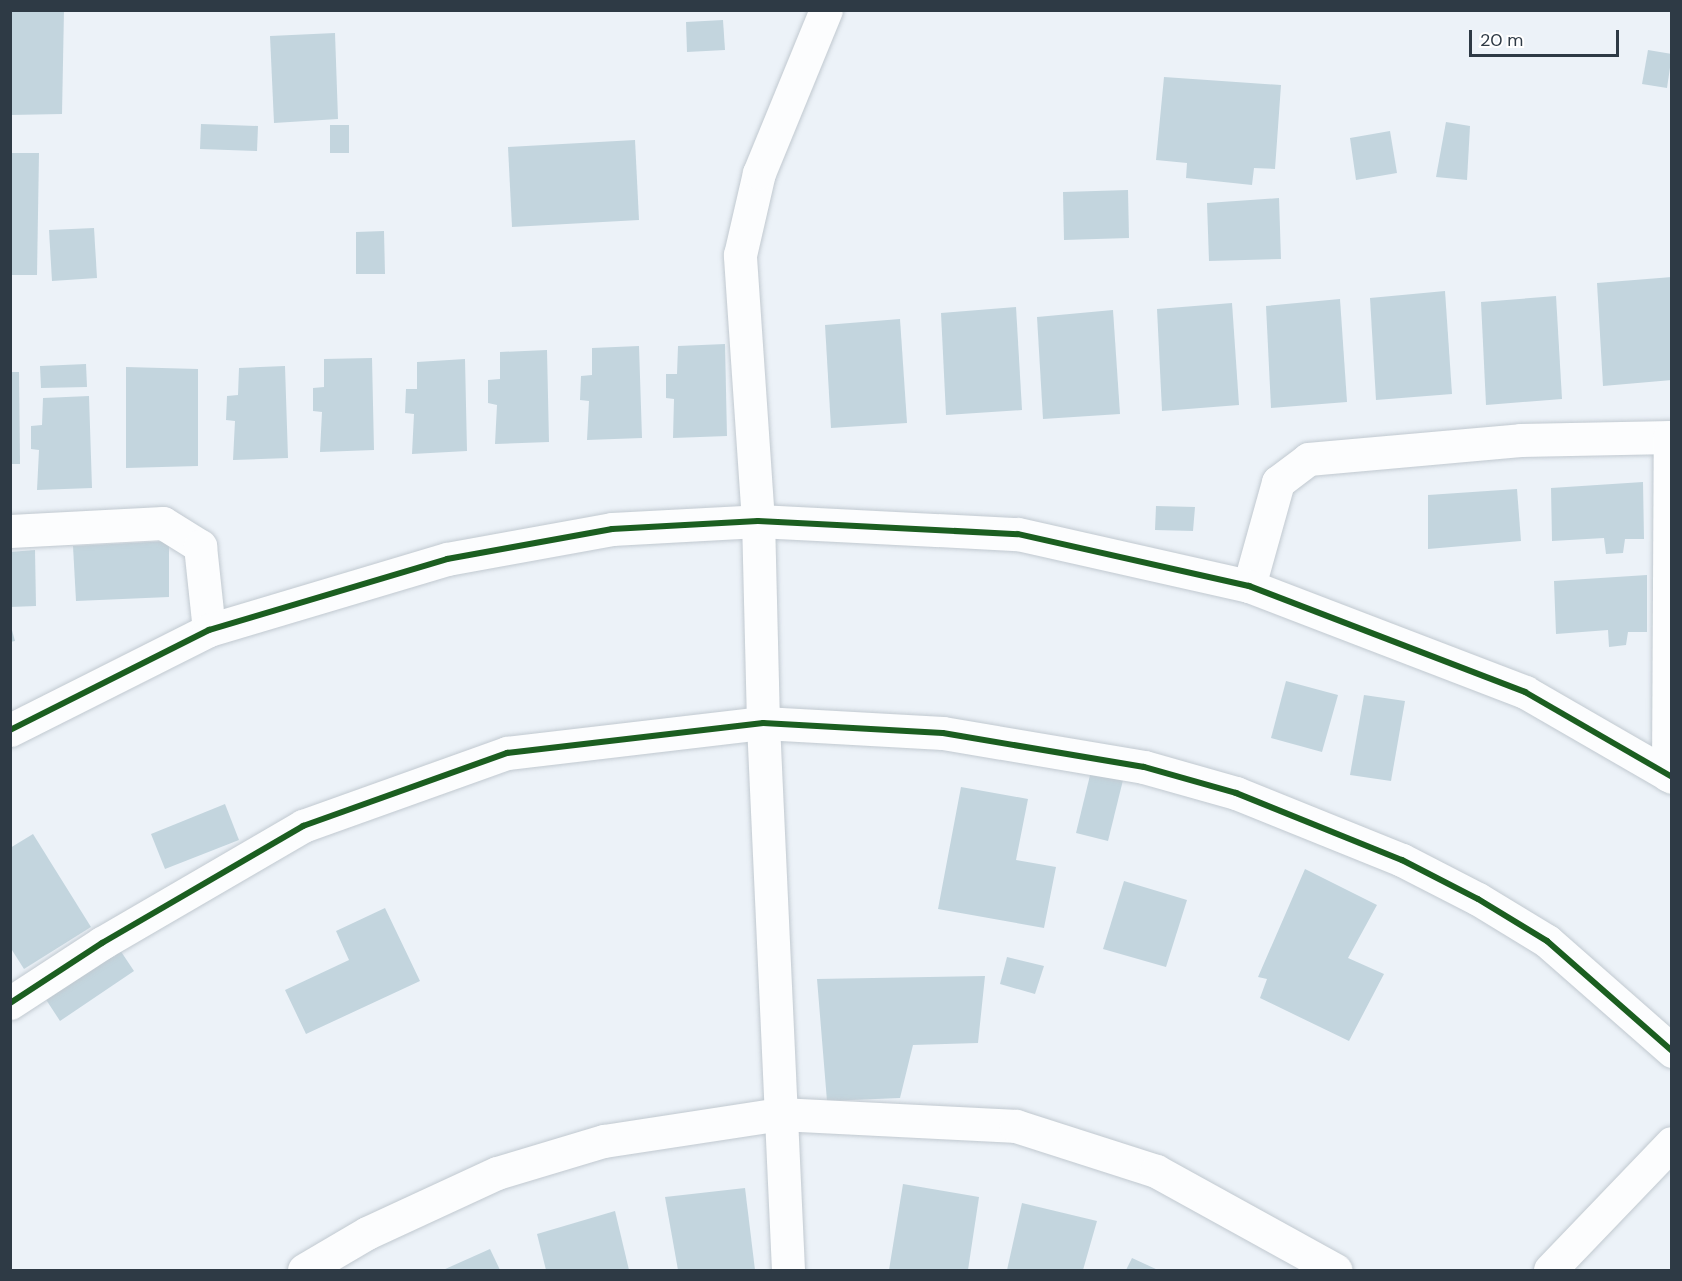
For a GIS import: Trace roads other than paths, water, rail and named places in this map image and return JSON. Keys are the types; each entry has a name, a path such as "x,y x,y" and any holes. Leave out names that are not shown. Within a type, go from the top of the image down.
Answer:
{"street":[{"path":"788,1270 763,723 758,522 740,255 759,173 826,10"},
{"path":"10,730 209,630 447,559 612,529 758,522 1018,534 1249,586 1525,692 1670,776 1671,436 1520,440 1308,459 1278,482 1249,586"},
{"path":"10,531 163,523 200,546 209,630"},
{"path":"10,1003 102,943 303,826 507,753 763,723 943,733 1144,767 1236,793 1402,860 1478,899 1547,941 1671,1051"},
{"path":"304,1270 367,1233 496,1173 604,1141 781,1114 1016,1126 1156,1171 1335,1270"},
{"path":"1550,1270 1671,1143"}]}
